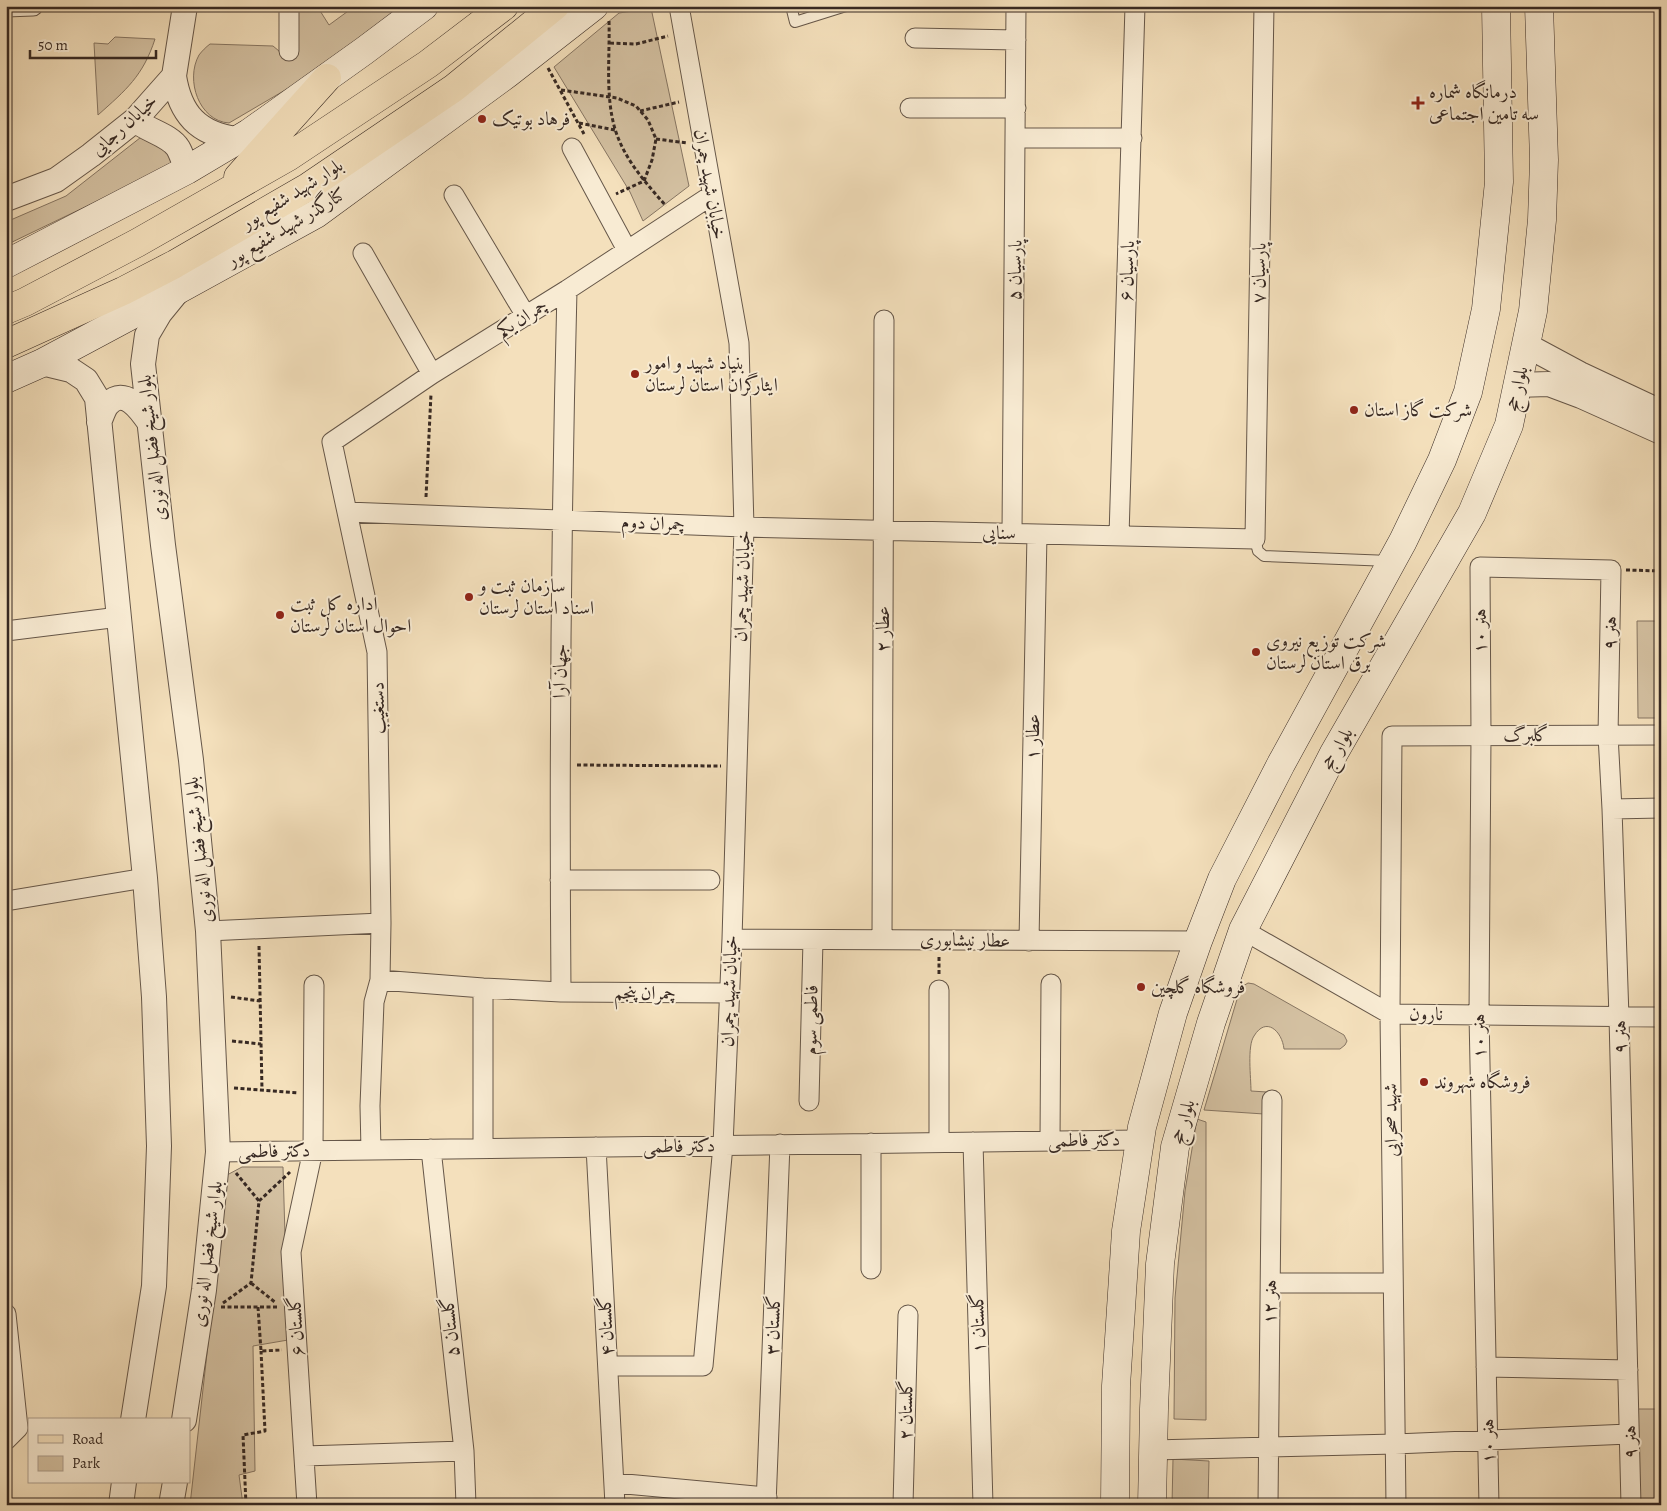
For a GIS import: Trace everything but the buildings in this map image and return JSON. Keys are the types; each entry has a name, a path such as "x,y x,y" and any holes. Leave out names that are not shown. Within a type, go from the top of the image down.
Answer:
{"main road":[{"path":"6,264 187,170 249,133 424,6"},
{"name":"بلوار شهید شفیع پور","path":"6,310 25,302 128,247 288,157 428,64 504,6"},
{"name":"بلوار شهید شفیع پور","path":"6,344 123,291 175,264 308,187 454,88 555,6"},
{"name":"بلوار حج","path":"1115,1505 1116,1386 1126,1231 1139,1140 1173,1012 1222,879 1281,764 1392,561 1442,460 1468,392 1486,309 1499,182 1496,6"},
{"name":"بلوار حج","path":"1152,1505 1160,1264 1175,1147 1211,1023 1243,930 1334,753 1472,513 1509,426 1533,311 1542,220 1544,160 1539,6"},
{"name":"کنارگذر شهید شفیع پور","path":"6,379 42,363 178,291 316,214 507,74 602,11"},
{"path":"222,194 327,78"},
{"path":"1357,626 1364,639 1370,643 1382,648 1395,646"},
{"path":"1320,692 1333,689 1345,692 1356,704 1358,711"}],"street":[{"path":"6,7 33,6"},
{"path":"185,6 174,76 176,93 183,109 196,123 226,138 237,139"},
{"path":"289,6 289,51"},
{"path":"670,6 683,33"},
{"path":"679,6 683,33"},
{"name":"پارسیان ۵","path":"1012,533 1016,6"},
{"name":"پارسیان ۶","path":"1119,536 1136,6"},
{"name":"پارسیان ۷","path":"1255,539 1264,6"},
{"name":"خیابان شهید چمران","path":"608,1366 703,1366 724,1145 744,527 739,343 683,33"},
{"path":"915,38 1016,40"},
{"name":"خیابان رجایی","path":"6,199 56,180 91,155 135,120 174,76"},
{"path":"910,108 1016,108"},
{"path":"135,120 143,127 157,132 178,147 187,170"},
{"path":"1016,138 1132,138"},
{"path":"572,148 627,250"},
{"name":"چمران یکم","path":"332,442 432,374 567,290 712,194"},
{"path":"454,195 526,316"},
{"path":"363,253 432,374"},
{"name":"جهان آرا","path":"561,992 559,765 561,520 567,290"},
{"name":"بلوار شیخ فضل اله نوری","path":"178,291 160,313 147,335 143,364 190,760 208,931 218,1152 204,1290 184,1418"},
{"name":"عطار ۲","path":"882,939 884,320"},
{"path":"1526,345 1661,412"},
{"path":"42,363 71,370 86,380 96,398 145,878 154,997 159,1146 154,1286 133,1418"},
{"path":"1518,386 1549,384 1581,396 1661,432"},
{"path":"99,422 107,405 121,398 139,407 150,425"},
{"name":"دستغیب","path":"332,442 377,652 381,923 380,980 374,1002 370,1106 371,1150"},
{"name":"چمران دوم","path":"347,512 744,527"},
{"name":"سنایی","path":"744,527 1255,539"},
{"name":"عطار ۱","path":"1029,940 1037,534"},
{"name":"هنر ۱۰","path":"1489,1505 1479,1015 1480,567 1611,570"},
{"name":"هنر ۹","path":"1611,570 1608,735 1619,1017 1631,1505"},
{"path":"6,632 119,617"},
{"name":"گلبرگ","path":"1392,736 1661,735"},
{"name":"شهید صحرایی","path":"1392,736 1390,1014 1396,1505"},
{"path":"1612,809 1661,808"},
{"path":"6,902 145,878"},
{"path":"560,880 710,880"},
{"path":"208,931 381,923"},
{"name":"نارون","path":"1243,930 1390,1014 1661,1017"},
{"name":"عطار نیشابوری","path":"732,939 1198,941"},
{"name":"فاطمی سوم","path":"809,1101 813,940"},
{"name":"چمران پنجم","path":"380,980 561,992 729,994"},
{"path":"1050,1141 1052,984"},
{"name":"گلستان ۶","path":"307,1505 291,1252 313,1150 314,985"},
{"path":"483,988 483,1148"},
{"path":"938,990 939,1142"},
{"name":"هنر ۱۲","path":"1268,1505 1272,1100"},
{"name":"دکتر فاطمی","path":"218,1152 1139,1140"},
{"name":"گلستان ۱","path":"973,1142 984,1505"},
{"path":"871,1143 871,1269"},
{"name":"گلستان ۳","path":"767,1501 780,1144"},
{"name":"گلستان ۴","path":"596,1147 615,1505"},
{"name":"گلستان ۵","path":"431,1149 464,1451 466,1505"},
{"path":"1271,1283 1393,1283"},
{"path":"6,1314 12,1434"},
{"name":"گلستان ۲","path":"904,1505 908,1315"},
{"path":"1486,1367 1628,1370"},
{"path":"1153,1450 1395,1444 1629,1434"},
{"path":"304,1456 464,1451"},
{"path":"121,1505 124,1484"},
{"path":"171,1505 175,1484"},
{"path":"615,1484 767,1501"}],"lane":[{"path":"791,6 795,22 846,6"},
{"path":"1255,539 1258,551 1264,556 1392,561"}],"path":[{"path":"602,11 610,43 610,97 615,130 621,145 638,174 676,218"},
{"path":"610,43 636,44 683,33"},
{"path":"561,90 610,97 636,106 648,120 656,139 652,160 644,180 616,194"},
{"path":"640,111 695,99"},
{"path":"578,123 615,130"},
{"path":"656,139 704,146"},
{"path":"426,516 432,374"},
{"path":"1611,570 1661,571"},
{"path":"559,765 736,766"},
{"path":"258,929 262,1090"},
{"path":"938,990 939,939"},
{"path":"211,994 260,1001"},
{"path":"213,1040 261,1044"},
{"path":"215,1087 314,1094"},
{"path":"251,1283 281,1307 218,1307 251,1283 259,1201 313,1150"},
{"path":"218,1152 259,1201"},
{"path":"246,1505 243,1435 265,1431 258,1307"},
{"path":"261,1351 297,1349"}],"green space":[{"path":"296,6 317,6 329,25 355,6 387,6 394,17 304,79 229,123 219,121 210,115 203,107 194,87 195,65 199,55 210,44 273,46 282,56"},
{"path":"651,8 689,186 643,221 630,192 554,67 619,13"},
{"path":"115,37 155,39 139,73 117,98 98,115 94,43 108,44"},
{"path":"145,134 169,150 172,165 6,245 6,222 66,196"},
{"path":"1637,621 1661,621 1661,718 1638,718"},
{"path":"1248,983 1254,984 1344,1035 1347,1041 1340,1049 1284,1049 1283,1042 1277,1032 1273,1028 1263,1027 1254,1036 1252,1041 1250,1062 1251,1091 1267,1092 1264,1114 1204,1110 1238,996 1243,986"},
{"path":"1197,1119 1206,1122 1206,1420 1174,1419 1175,1298 1185,1191"},
{"path":"242,1167 283,1167 288,1340 253,1346 255,1471 239,1475 243,1505 190,1505 227,1175"},
{"path":"1624,1409 1661,1409 1661,1505 1637,1505"},
{"path":"1173,1459 1209,1461 1208,1505 1172,1505"}],"place":[{"name":"درمانگاه شماره سه تامین اجتماعی","path":"1418,103"},
{"name":"فرهاد بوتیک","path":"482,119"},
{"name":"بنیاد شهید و امور ایثارگران استان لرستان","path":"635,374"},
{"name":"شرکت گاز استان","path":"1354,410"},
{"name":"سازمان ثبت و اسناد استان لرستان","path":"469,597"},
{"name":"اداره کل ثبت احوال استان لرستان","path":"280,615"},
{"name":"شرکت توزیع نیروی برق استان لرستان","path":"1256,652"},
{"name":"فروشگاه گلچین","path":"1141,987"},
{"name":"فروشگاه شهروند","path":"1424,1082"}]}
